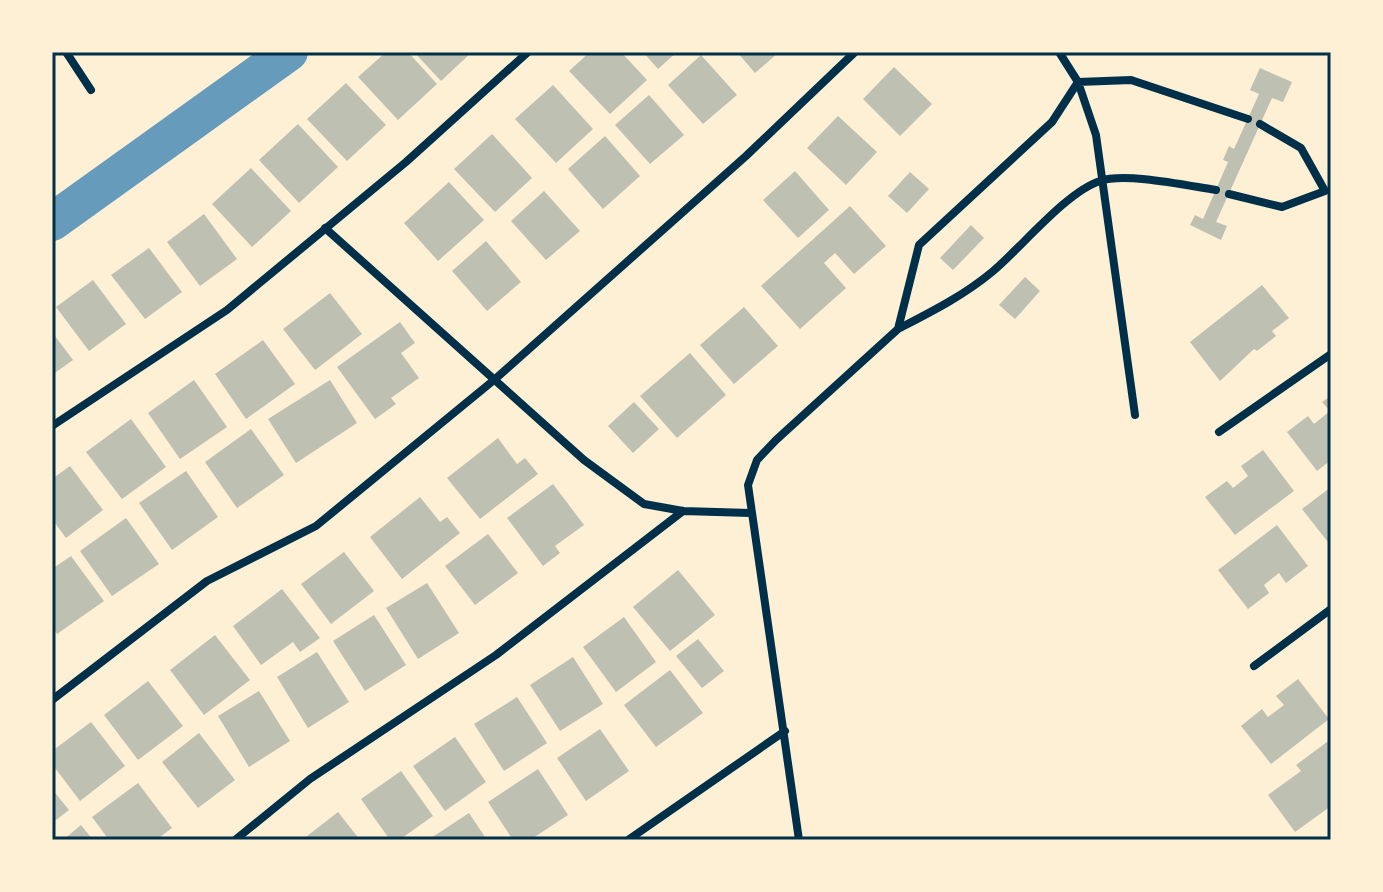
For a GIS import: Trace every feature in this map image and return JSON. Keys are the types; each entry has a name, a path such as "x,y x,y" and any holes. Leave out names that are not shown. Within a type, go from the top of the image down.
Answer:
{"street":[{"path":"66,52 91,90"},
{"path":"52,426 227,310 528,52"},
{"path":"52,700 207,581 316,526 494,380 746,156 855,52"},
{"path":"1059,52 1078,82 1096,135 1135,415"},
{"path":"1078,82 1131,80 1248,119"},
{"path":"898,329 919,245 1052,122 1078,82"},
{"path":"1229,194 1282,207 1328,191 1301,148 1260,124"},
{"path":"799,840 750,513 748,485 757,460 898,329 947,304 992,272 1064,206 1101,180 1151,180 1216,190"},
{"path":"325,228 584,460 644,504 683,511 750,513"},
{"path":"1219,432 1331,354"},
{"path":"235,840 310,779 496,655 683,511"},
{"path":"1254,666 1331,609"},
{"path":"628,840 785,731"}],"building":[{"path":"386,52 408,52 437,84 398,120 358,77"},
{"path":"414,52 472,52 441,81"},
{"path":"590,52 621,52 647,80 610,114 569,71"},
{"path":"643,52 677,52 658,69"},
{"path":"737,52 779,52 755,73"},
{"path":"701,55 737,95 703,124 668,85"},
{"path":"894,67 932,104 900,136 863,99"},
{"path":"1260,68 1292,82 1283,102 1272,98 1216,222 1227,226 1221,240 1190,225 1195,215 1203,219 1228,162 1223,160 1229,146 1234,149 1259,94 1250,90"},
{"path":"346,83 386,125 347,161 307,119"},
{"path":"553,85 593,129 556,163 515,119"},
{"path":"649,95 684,135 650,164 615,125"},
{"path":"838,116 877,152 846,185 807,148"},
{"path":"298,124 338,167 299,203 259,160"},
{"path":"492,134 532,178 495,212 454,169"},
{"path":"605,136 640,176 603,209 568,169"},
{"path":"251,168 291,211 252,247 212,204"},
{"path":"795,171 829,210 798,238 763,200"},
{"path":"910,172 929,189 907,213 888,196"},
{"path":"449,182 484,220 438,261 404,223"},
{"path":"544,191 580,231 546,260 511,221"},
{"path":"850,206 886,246 854,274 835,253 824,263 846,288 800,329 761,286"},
{"path":"204,214 237,259 200,286 167,242"},
{"path":"971,225 984,238 953,270 940,258"},
{"path":"486,241 521,282 487,311 452,271"},
{"path":"149,248 182,292 145,319 111,275"},
{"path":"1025,277 1040,291 1015,319 999,305"},
{"path":"93,280 126,324 89,351 56,307"},
{"path":"1262,285 1289,318 1272,331 1276,336 1257,351 1254,349 1220,381 1190,342"},
{"path":"330,293 362,334 315,370 283,329"},
{"path":"744,307 778,346 734,384 700,345"},
{"path":"400,322 415,343 401,353 419,378 391,398 396,404 375,419 337,367"},
{"path":"52,332 73,360 52,375"},
{"path":"263,340 295,384 246,419 215,374"},
{"path":"690,353 726,395 677,438 640,396"},
{"path":"194,380 227,427 180,459 148,413"},
{"path":"330,380 357,423 296,463 268,419"},
{"path":"1331,396 1331,460 1317,471 1287,432 1308,416 1314,424 1330,411 1322,402"},
{"path":"634,402 659,429 633,453 608,426"},
{"path":"131,419 166,467 122,499 86,452"},
{"path":"251,429 284,475 237,508 205,462"},
{"path":"498,438 517,464 525,458 538,474 480,519 447,478"},
{"path":"1263,450 1294,491 1235,535 1205,497 1227,481 1233,488 1248,476 1241,466"},
{"path":"70,466 103,510 66,538 52,519 52,479"},
{"path":"186,471 218,517 172,550 139,503"},
{"path":"553,484 584,525 555,546 560,553 543,566 507,518"},
{"path":"1331,487 1331,546 1302,509"},
{"path":"420,497 440,522 447,517 460,533 402,579 370,537"},
{"path":"126,518 159,564 112,596 80,551"},
{"path":"1277,525 1308,566 1286,583 1279,573 1264,585 1269,593 1248,609 1218,570"},
{"path":"488,534 518,573 475,605 445,566"},
{"path":"344,552 374,591 331,624 301,584"},
{"path":"71,556 104,601 57,634 52,626 52,569"},
{"path":"678,570 715,615 670,651 633,607"},
{"path":"427,583 459,633 418,659 386,608"},
{"path":"282,589 320,638 300,652 293,642 261,665 233,626"},
{"path":"374,615 406,665 365,691 333,641"},
{"path":"624,617 656,662 616,692 583,647"},
{"path":"215,635 250,680 204,715 170,670"},
{"path":"698,639 724,671 702,688 676,656"},
{"path":"317,652 349,702 308,728 277,677"},
{"path":"573,657 603,704 560,731 530,685"},
{"path":"670,670 703,713 656,747 624,705"},
{"path":"1298,679 1329,719 1271,764 1241,726 1262,709 1268,717 1284,705 1276,696"},
{"path":"148,681 183,726 138,760 104,715"},
{"path":"259,691 290,741 249,767 218,716"},
{"path":"517,697 547,743 504,771 474,724"},
{"path":"91,722 125,766 80,801 52,764 52,751"},
{"path":"600,729 629,771 586,801 557,758"},
{"path":"199,733 235,780 198,808 162,762"},
{"path":"455,737 486,782 445,811 413,766"},
{"path":"1331,739 1331,806 1295,832 1268,795 1301,771 1296,765"},
{"path":"538,769 568,815 530,840 513,840 488,802"},
{"path":"401,771 433,816 399,840 390,840 361,799"},
{"path":"138,783 172,828 156,840 109,840 92,817"},
{"path":"52,789 69,810 52,823"},
{"path":"338,812 360,840 302,840"},
{"path":"469,813 487,840 428,840"},
{"path":"81,825 93,840 63,840"}],"waterway":[{"path":"52,222 289,52"}]}
